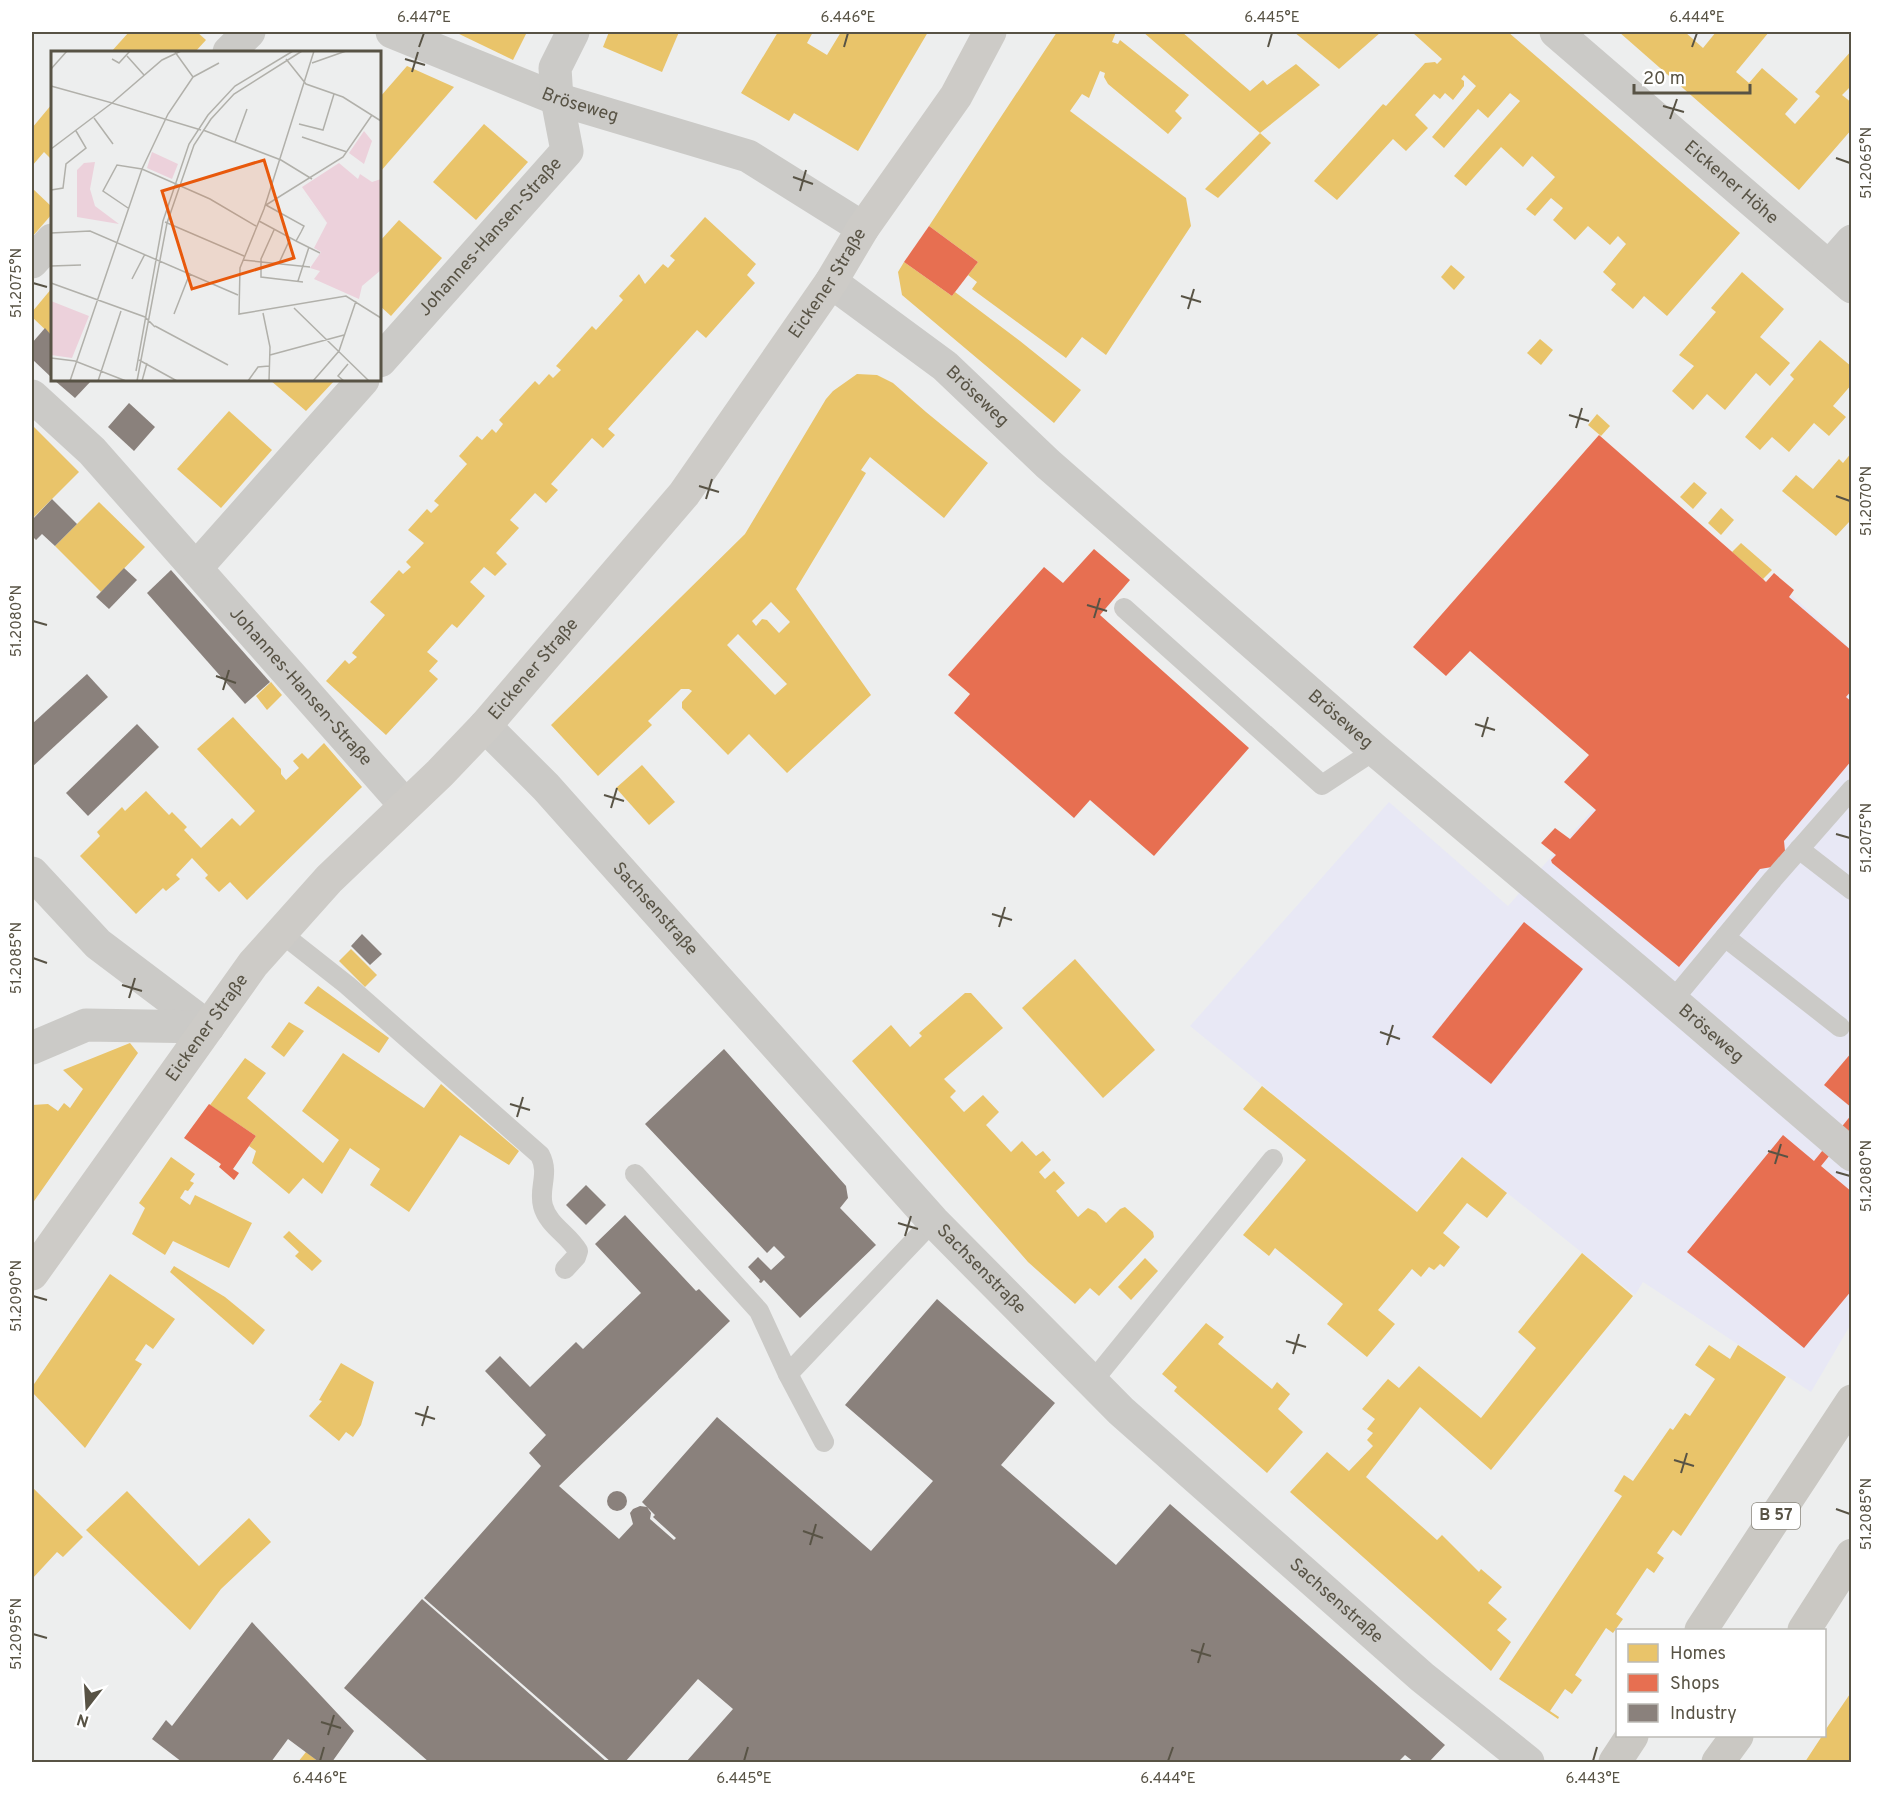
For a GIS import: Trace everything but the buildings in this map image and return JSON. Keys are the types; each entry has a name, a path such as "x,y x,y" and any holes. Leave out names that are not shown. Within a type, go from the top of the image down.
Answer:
{"main road":[{"name":"B 57","path":"1702,1629 1851,1401"},
{"path":"1805,1629 1851,1555"},
{"path":"1615,1762 1631,1737"},
{"path":"1718,1762 1736,1737"}],"street":[{"path":"230,51 249,32"},
{"name":"Bröseweg","path":"392,32 557,99 748,156 863,228"},
{"path":"557,99 555,68 573,32"},
{"name":"Eickener Straße","path":"32,1274 253,964 329,879 440,773 485,726 684,494 831,282 863,228 956,96 990,32"},
{"name":"Eickener Höhe","path":"1557,32 1840,277"},
{"name":"Johannes-Hansen-Straße","path":"381,360 567,151 557,99"},
{"path":"32,262 51,241"},
{"path":"1840,277 1851,241"},
{"name":"Bröseweg","path":"831,282 945,366 1048,464 1375,750 1851,1155"},
{"path":"196,568 362,381"},
{"name":"Johannes-Hansen-Straße","path":"32,396 92,451 405,805"},
{"name":"Sachsenstraße","path":"485,726 546,787 933,1221 1121,1411 1422,1677 1528,1762"},
{"path":"32,873 98,944 208,1027"},
{"path":"32,1048 86,1025 208,1027"}],"lane":[{"path":"1124,608 1322,785 1375,750"},
{"path":"1672,1001 1851,789"},
{"path":"1800,849 1851,890"},
{"path":"281,933 347,985 540,1155 545,1165 543,1206 548,1217 578,1251 576,1257 565,1269"},
{"path":"1725,937 1840,1027"},
{"path":"1092,1382 1273,1159"},
{"path":"635,1174 759,1311 788,1374 824,1442"},
{"path":"788,1374 933,1221"}],"shaded area":[{"path":"1786,590 1851,649 1851,1324 1811,1392 1643,1282 1635,1295 1461,1156 1416,1211 1190,1026 1389,802 1508,906"}]}
